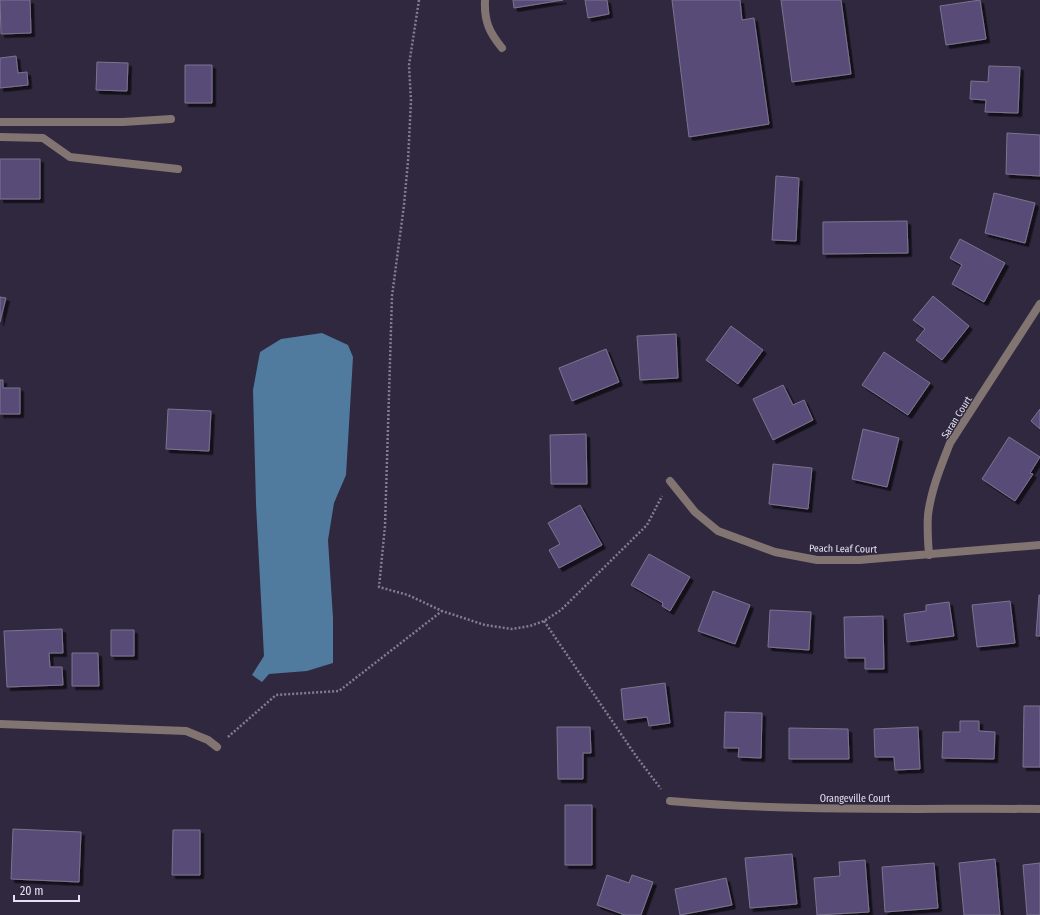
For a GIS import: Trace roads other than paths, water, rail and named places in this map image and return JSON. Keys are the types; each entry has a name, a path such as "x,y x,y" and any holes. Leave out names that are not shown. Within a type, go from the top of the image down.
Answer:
{"street":[{"path":"485,0 484,15 491,34 502,48"},
{"path":"0,122 123,122 171,119"},
{"path":"0,137 43,138 70,157 178,169"},
{"name":"Saran Court","path":"928,556 928,516 932,494 950,443 1040,304"},
{"name":"Peach Leaf Court","path":"670,481 695,512 718,530 775,552 817,560 860,560 928,556 1040,545"},
{"path":"0,724 186,731 208,740 217,747"},
{"name":"Orangeville Court","path":"670,800 737,807 781,808 1040,808"}],"water":[{"path":"322,333 348,345 353,357 346,475 334,503 328,540 333,618 333,663 307,671 269,674 262,682 252,675 264,656 256,504 253,390 260,352 281,339"}]}
